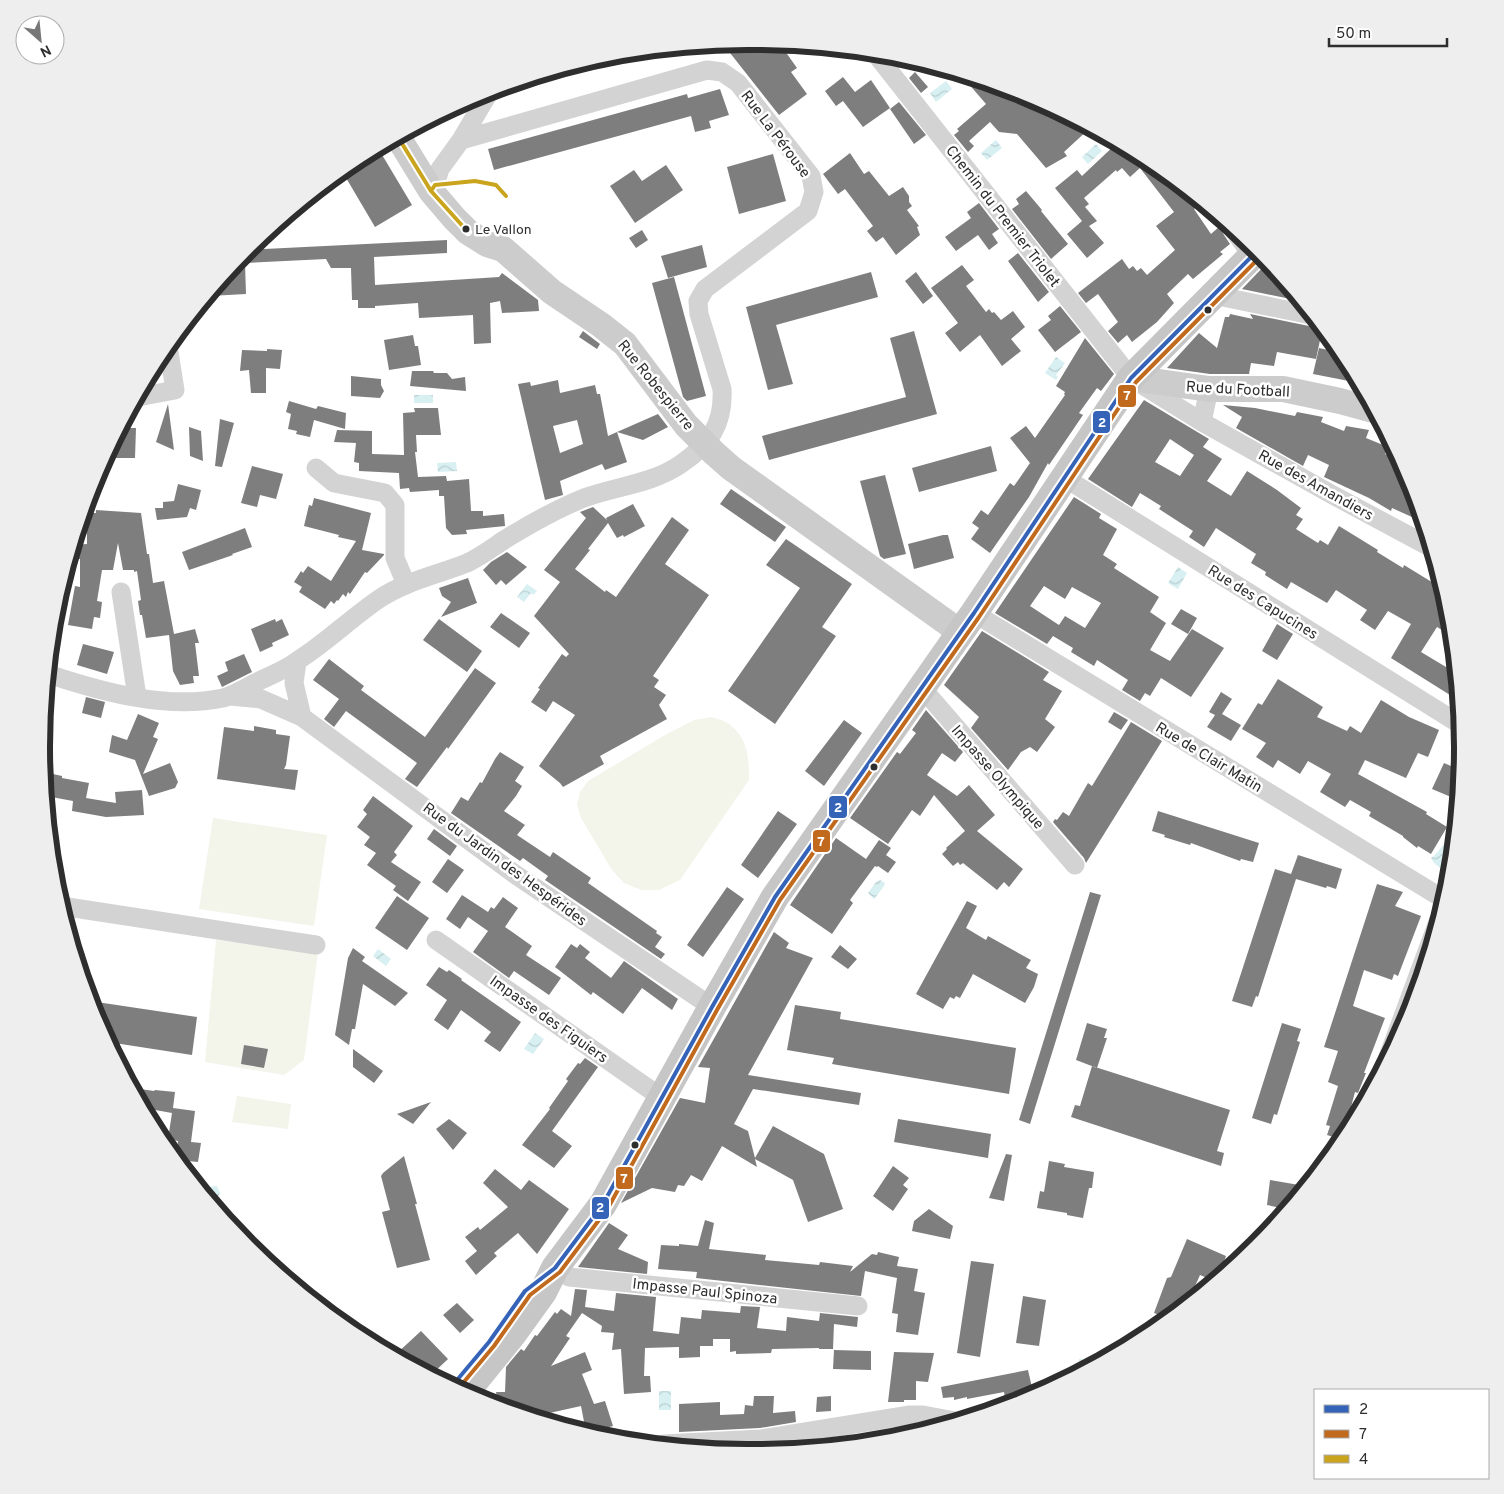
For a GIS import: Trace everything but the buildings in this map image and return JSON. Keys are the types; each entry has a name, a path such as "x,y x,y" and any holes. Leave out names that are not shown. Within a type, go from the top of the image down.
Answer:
{"main road":[{"path":"470,1386 512,1335 543,1292 554,1268 603,1204 775,897 922,688 1131,378 1252,256"},
{"path":"457,1380 489,1342 525,1292 554,1268"}],"street":[{"name":"Chemin du Premier Triolet","path":"881,61 1131,378"},
{"name":"Rue La Pérouse","path":"461,140 707,70 722,72 738,83 811,176 814,192 808,211 705,289 698,301 699,314 722,389 722,401 716,429 705,444"},
{"path":"431,192 440,169 461,140 484,102"},
{"name":"Rue Robespierre","path":"401,142 431,192 468,232 487,244 503,249 552,292 601,325 625,344 680,418 731,468 967,622"},
{"path":"1213,295 1302,313"},
{"path":"144,396 175,390 170,356"},
{"name":"Rue du Football","path":"1131,378 1209,389 1283,389 1366,408"},
{"name":"Rue des Amandiers","path":"1131,378 1202,422 1423,544"},
{"path":"1202,422 1209,389"},
{"path":"54,676 70,682 137,698 171,702 196,702 230,696 297,662 379,599 406,584 468,562 531,523 562,507 664,474 705,444"},
{"path":"316,468 334,482 385,493 395,505 395,558 406,584"},
{"name":"Rue des Capucines","path":"1065,478 1453,720"},
{"path":"120,592 137,698"},
{"name":"Rue de Clair Matin","path":"967,622 1438,896"},
{"path":"297,662 294,683 302,717"},
{"name":"Impasse Olympique","path":"922,688 1074,865"},
{"name":"Rue du Jardin des Hespérides","path":"230,696 261,699 302,717 516,875 712,1007"},
{"path":"69,907 316,945"},
{"name":"Impasse des Figuiers","path":"436,940 662,1098"},
{"name":"Impasse Paul Spinoza","path":"554,1268 569,1277 858,1306"},
{"path":"695,1442 761,1439 910,1415 942,1419"}],"shaded area":[{"path":"711,717 726,722 743,740 748,755 749,780 680,880 659,890 641,890 624,883 612,870 581,818 577,805 580,792 588,781 665,735 694,720"},
{"path":"213,818 327,835 314,926 199,909"},
{"path":"216,940 318,952 304,1060 284,1075 205,1062"},
{"path":"237,1096 291,1104 288,1129 232,1122"}],"water":[{"path":"946,81 952,89 936,102 930,93"},
{"path":"996,140 1002,148 987,160 981,153"},
{"path":"1096,144 1102,151 1088,164 1082,157"},
{"path":"1056,357 1065,363 1056,375 1058,377 1056,380 1045,373"},
{"path":"414,395 433,395 433,403 414,403"},
{"path":"456,462 457,471 438,472 437,463"},
{"path":"1178,567 1187,573 1178,589 1168,583"},
{"path":"527,584 537,591 533,595 531,593 524,602 517,597"},
{"path":"1445,843 1447,844 1444,863 1440,868 1431,858"},
{"path":"880,880 885,883 874,899 868,893 876,882"},
{"path":"378,949 391,959 386,966 373,956"},
{"path":"535,1033 544,1039 533,1054 524,1049"},
{"path":"204,1183 207,1187 217,1186 220,1193 216,1198"},
{"path":"1079,1359 1089,1360 1079,1365"},
{"path":"659,1391 671,1391 671,1410 659,1410"}],"transit line":[{"name":"4","path":"401,142 431,191 468,232"},
{"name":"4","path":"431,191 435,185 475,181 496,185 506,196"},
{"name":"2","path":"457,1380 489,1342 525,1291 555,1268 603,1204 775,897 974,613 1131,378 1252,256"},
{"name":"7","path":"463,1383 494,1346 530,1295 560,1272 608,1208 780,900 979,617 1136,382 1256,261"}],"place":[{"name":"Le Vallon","path":"466,229"}]}
